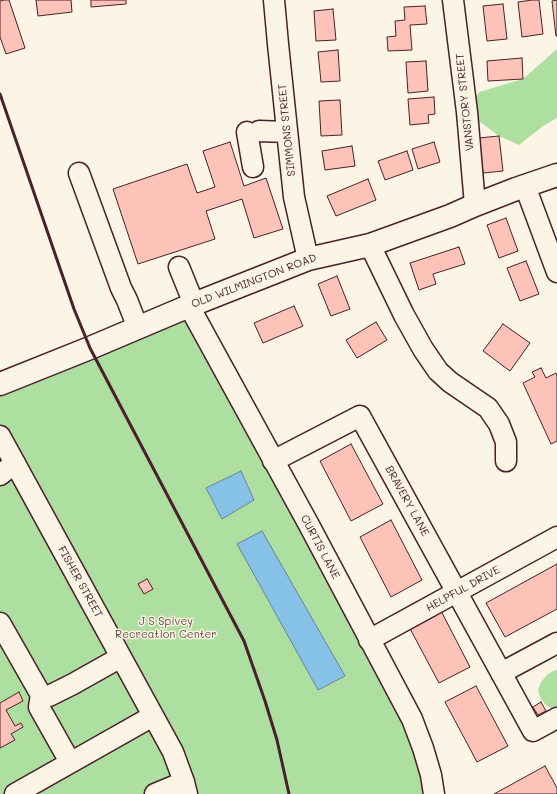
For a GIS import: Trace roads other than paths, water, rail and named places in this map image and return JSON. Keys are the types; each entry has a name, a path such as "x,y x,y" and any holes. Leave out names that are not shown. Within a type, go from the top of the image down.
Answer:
{"main road":[{"name":"OLD WILMINGTON ROAD","path":"0,384 308,258 370,245 557,175"}],"street":[{"name":"SIMMONS STREET","path":"274,0 294,197 308,258"},
{"name":"VANSTORY STREET","path":"453,0 467,112 475,205"},
{"path":"253,167 253,132 287,132"},
{"path":"79,173 121,288 138,328"},
{"path":"525,186 556,270"},
{"path":"370,245 404,315 423,349 438,371 450,382 488,408 499,424 506,442 506,461"},
{"name":"CURTIS LANE","path":"179,266 192,305 273,462 309,525 412,719 431,775 434,794"},
{"name":"BRAVERY LANE","path":"273,462 360,416 533,731 557,718"},
{"name":"FISHER STREET","path":"0,436 7,469 121,657 173,752 185,788"},
{"name":"HELPFUL DRIVE","path":"369,640 557,537"},
{"path":"0,623 41,695 39,707 70,762"},
{"path":"501,673 557,643"},
{"path":"41,695 49,696 121,657"},
{"path":"15,794 153,716"},
{"path":"155,794 185,788"}],"water":[{"path":"241,471 254,500 222,519 206,488"},
{"path":"262,531 345,676 318,690 237,544"}],"railway":[{"path":"0,94 74,309 90,348 244,641 277,740 289,794"}],"park label":[{"name":"J S Spivey Recreation Center","path":"166,628"}]}
